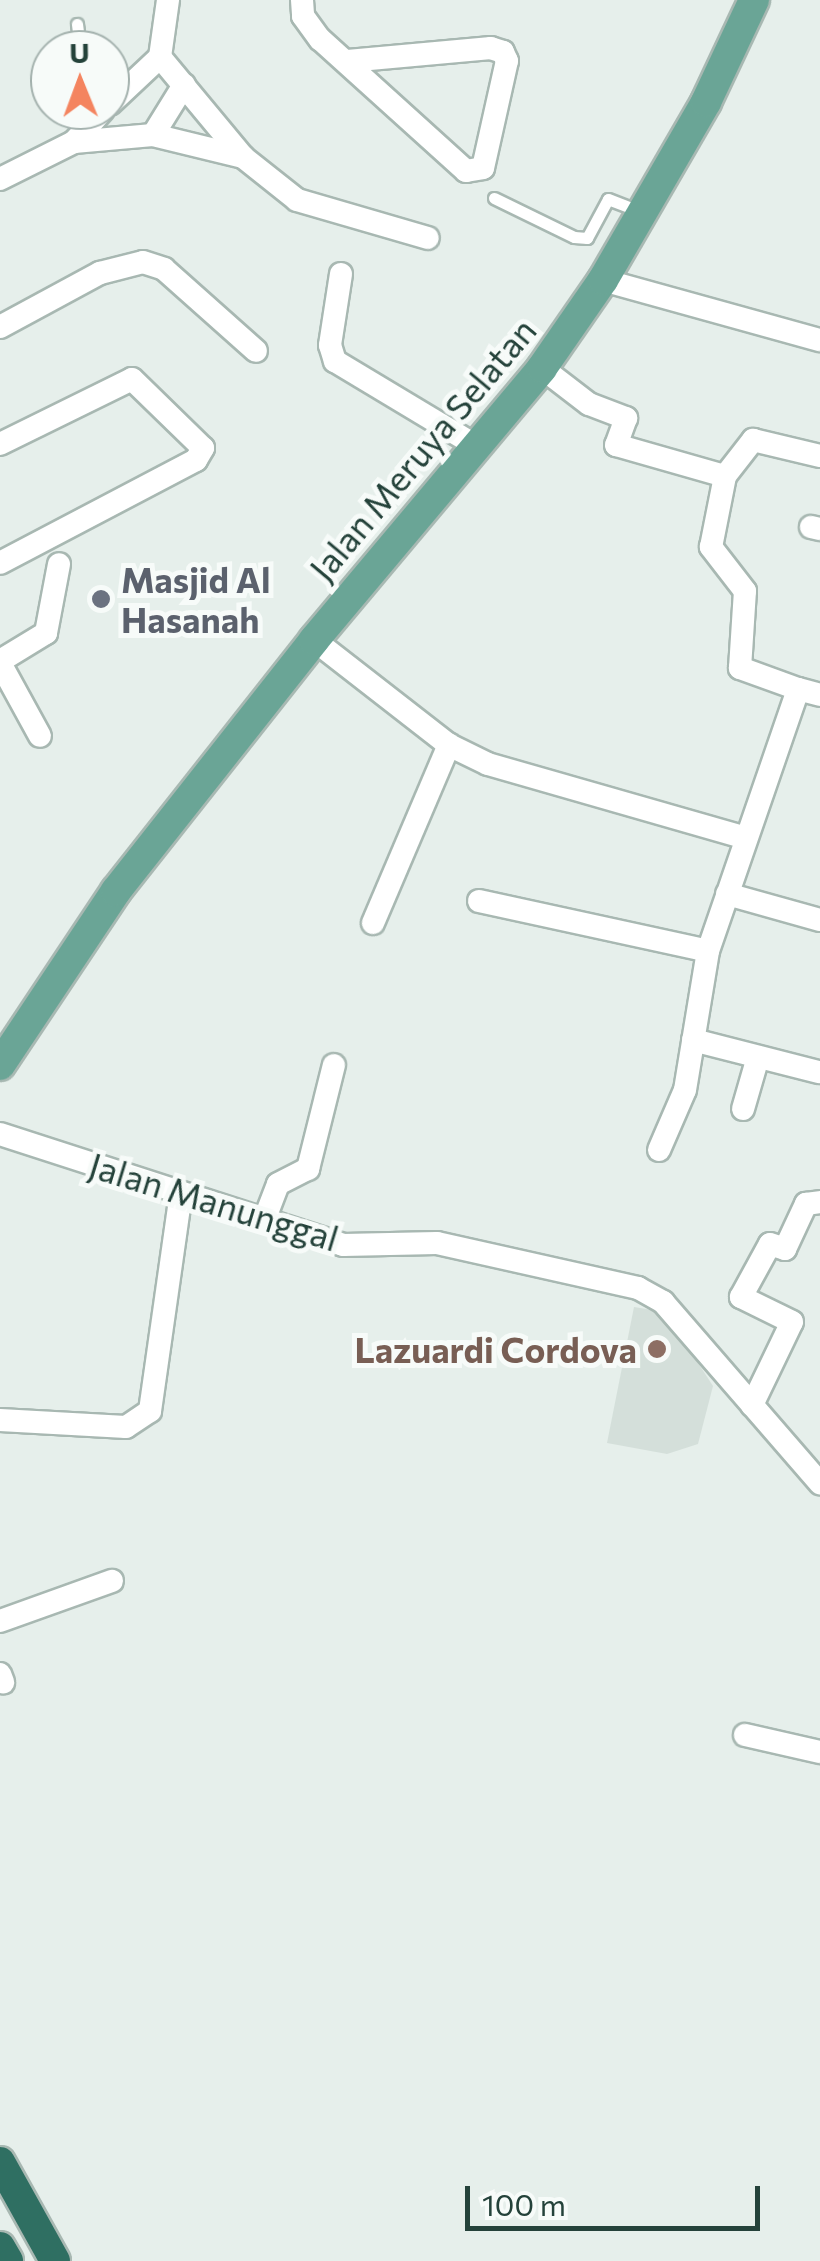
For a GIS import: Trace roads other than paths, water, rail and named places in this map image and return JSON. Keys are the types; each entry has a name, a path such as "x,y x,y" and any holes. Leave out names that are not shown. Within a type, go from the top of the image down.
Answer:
{"highway":[{"path":"0,2162 55,2261"},
{"path":"0,2248 8,2261"}],"main road":[{"name":"Jalan Meruya Selatan","path":"0,1065 116,890 314,640 542,368 603,280 643,212 706,102 754,0"}],"street":[{"path":"130,85 160,56 168,0"},
{"path":"302,0 311,28 466,171 483,168 507,60 503,52 492,48 348,62"},
{"path":"160,56 242,157 297,200 428,238"},
{"path":"153,135 184,86"},
{"path":"74,142 82,130"},
{"path":"0,179 74,142 153,135 242,157"},
{"path":"0,327 100,273 143,262 164,269 256,351"},
{"path":"341,274 330,345 335,361 474,446"},
{"path":"603,280 820,340"},
{"path":"542,368 589,404 626,418 616,445 725,476"},
{"path":"0,444 132,379 203,448 196,460 0,564"},
{"path":"659,1150 685,1090 708,951 746,838 809,692 740,668 745,591 712,547 725,476 752,440 820,456"},
{"path":"40,736 0,662 46,632 59,564"},
{"path":"314,640 448,744 542,784 746,838"},
{"path":"373,923 448,744"},
{"path":"727,894 820,920"},
{"path":"479,900 708,951"},
{"path":"693,1040 820,1072"},
{"path":"743,1109 758,1057"},
{"path":"265,1218 278,1184 308,1169 334,1066"},
{"name":"Jalan Manunggal","path":"0,1134 343,1244 437,1242 638,1288 664,1302 820,1483"},
{"path":"0,1420 126,1427 150,1411 181,1194"},
{"path":"752,1405 792,1322 742,1296 770,1244 785,1248 806,1204 820,1202"},
{"path":"0,1620 112,1582"},
{"path":"745,1735 820,1752"}],"lane":[{"path":"78,24 78,30"},
{"path":"494,198 574,237 586,238 608,199 643,212"}],"place":[{"name":"Masjid Al Hasanah","path":"101,599"},
{"name":"Lazuardi Cordova","path":"657,1349"}]}
